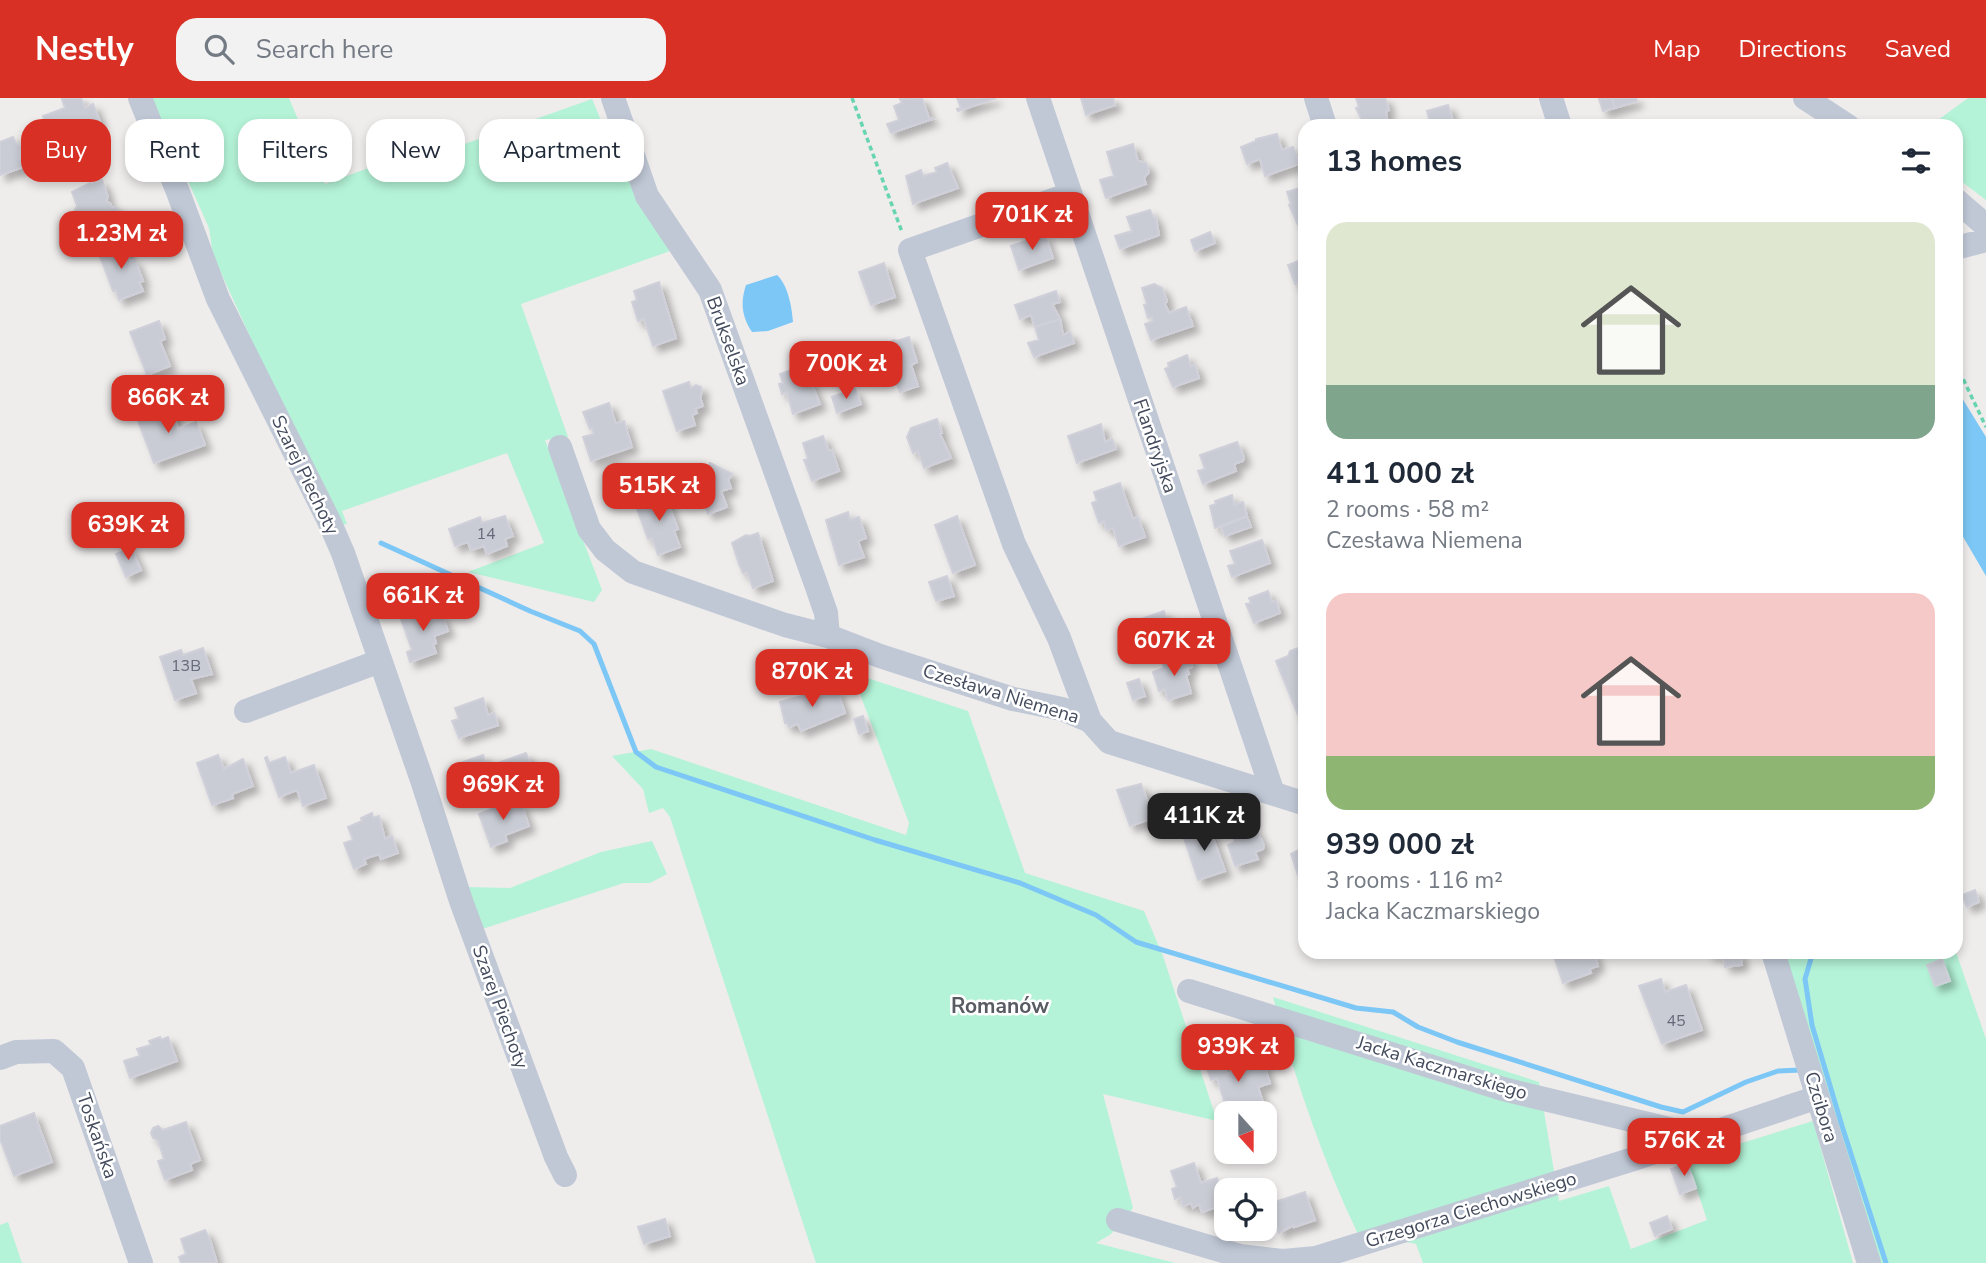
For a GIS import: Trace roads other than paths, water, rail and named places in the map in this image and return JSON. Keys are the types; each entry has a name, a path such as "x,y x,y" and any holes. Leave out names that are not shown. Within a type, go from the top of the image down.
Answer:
{"street":[{"name":"Szarej Piechoty","path":"140,98 218,299 329,521 380,661 461,901 565,1175"},
{"name":"Brukselska","path":"613,98 647,196 710,290 820,594 826,613 828,636"},
{"name":"Flandryjska","path":"1038,98 1273,793"},
{"path":"1316,98 1323,119"},
{"path":"1551,98 1558,119"},
{"path":"1805,98 1837,119"},
{"path":"1070,194 910,250 1014,544 1059,638 1090,721"},
{"path":"1963,206 1986,226"},
{"path":"1963,246 1986,240"},
{"name":"Czesława Niemena","path":"559,447 589,529 604,550 633,572 772,621 828,636 880,656 1013,699 1062,709 1090,721 1109,742 1298,801"},
{"path":"246,711 380,661"},
{"name":"Czcibora","path":"1775,959 1869,1263"},
{"name":"Jacka Kaczmarskiego","path":"1189,991 1270,1014 1503,1089 1698,1136"},
{"name":"Toskańska","path":"8,1055 54,1051 73,1068 141,1263"},
{"name":"Grzegorza Ciechowskiego","path":"1118,1220 1240,1256 1283,1261 1316,1258 1640,1157 1818,1097"}],"water":[{"path":"777,275 787,290 793,322 768,331 752,332 743,310 746,285"},
{"path":"1963,400 1986,437 1986,576 1963,537"}],"waterway":[{"path":"381,543 580,631 594,644 636,752 656,767 875,840 1020,883 1096,915 1136,942 1356,1008 1393,1012 1418,1027 1457,1042 1661,1107 1683,1112 1746,1082 1778,1071 1801,1070"},
{"path":"1811,959 1805,979 1812,1025 1886,1263"}],"district":[{"name":"Romanów","path":"1000,1006"}]}
